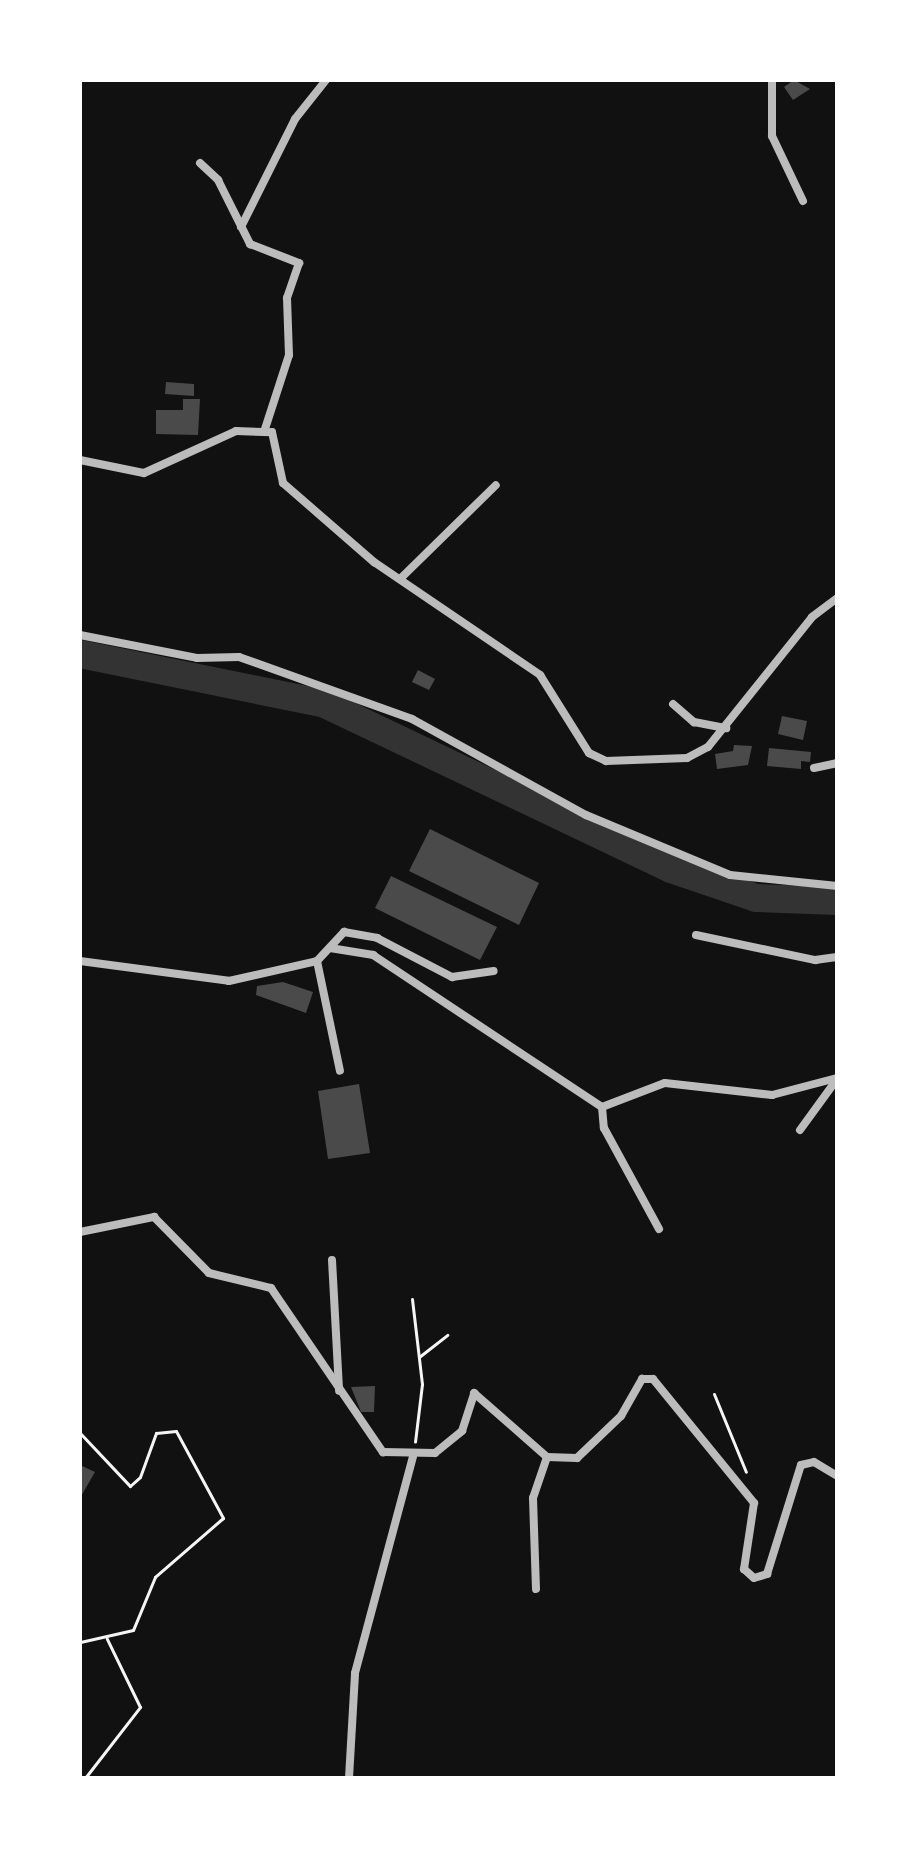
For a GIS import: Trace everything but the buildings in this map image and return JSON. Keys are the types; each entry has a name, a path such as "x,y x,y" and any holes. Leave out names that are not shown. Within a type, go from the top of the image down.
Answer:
{"street":[{"path":"241,227 295,119 326,80"},
{"path":"772,80 772,136 803,201"},
{"path":"200,163 214,174 250,244 293,255 299,263 287,298 289,355 265,429"},
{"path":"80,460 144,473 236,431 265,429"},
{"path":"265,429 278,445 283,483 400,579 540,675 589,753 606,761 687,758 726,728 805,626 837,598"},
{"path":"400,579 496,485"},
{"path":"80,635 197,658 239,657 412,719 586,815 730,875 837,886"},
{"path":"673,704 694,722 726,728"},
{"path":"814,768 837,763"},
{"path":"80,961 229,981 317,961 344,932 363,934 452,977 494,971"},
{"path":"696,935 815,960 837,957"},
{"path":"330,948 373,955 602,1107"},
{"path":"317,961 340,1071"},
{"path":"602,1107 665,1083 772,1095 837,1078"},
{"path":"800,1130 837,1078"},
{"path":"602,1107 604,1128 659,1229"},
{"path":"80,1232 134,1218 162,1219 209,1273 255,1279 285,1301 339,1394 383,1452 413,1457 435,1453 462,1431 474,1393 547,1457 577,1458 621,1416 642,1379 653,1379 754,1503 744,1569 754,1578 767,1574 801,1465 814,1462 837,1476"},
{"path":"332,1260 339,1394"},
{"path":"349,1778 355,1673 413,1457"},
{"path":"536,1589 533,1498 547,1457"}],"path":[{"path":"412,1299 419,1357 413,1457"},
{"path":"419,1357 447,1335"},
{"path":"714,1394 748,1482"},
{"path":"80,1433 130,1486 140,1477 156,1433 176,1431 223,1518 155,1577 133,1630 107,1639 80,1642"},
{"path":"85,1778 140,1707 141,1696 107,1639"}],"waterway":[{"path":"80,654 325,704 671,869 756,898 837,901"}]}
